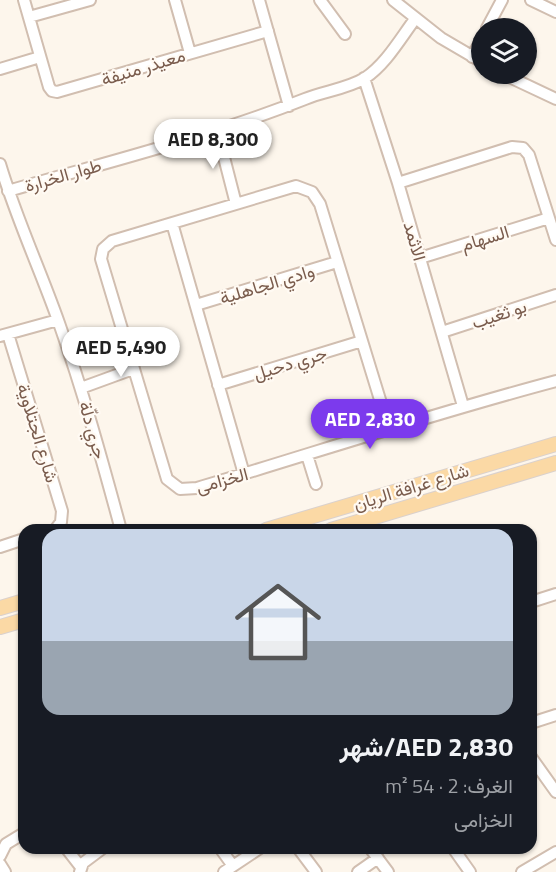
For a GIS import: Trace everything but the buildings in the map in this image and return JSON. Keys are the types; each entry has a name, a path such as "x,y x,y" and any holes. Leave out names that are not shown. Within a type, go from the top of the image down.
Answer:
{"main road":[{"name":"شارع غرافة الريان","path":"286,524 556,444"},
{"name":"شارع غرافة الريان","path":"351,524 556,463"},
{"path":"0,608 18,603"},
{"path":"0,627 18,622"}],"street":[{"name":"معيذر منيفة","path":"24,0 49,87 52,91 57,92 268,31"},
{"path":"28,17 90,0"},
{"path":"175,0 190,53"},
{"path":"259,0 289,106"},
{"path":"320,0 345,34"},
{"path":"393,0 415,19 471,56"},
{"path":"492,18 502,0"},
{"path":"531,0 556,12"},
{"name":"طوار الخرارة","path":"8,191 217,130 349,86 364,78 383,61 415,19"},
{"path":"0,69 40,57"},
{"name":"الاثمد","path":"364,78 398,183 463,406"},
{"path":"524,84 556,99"},
{"path":"217,130 237,204"},
{"path":"398,183 512,147 523,148 530,155 556,240"},
{"name":"جري دلّة","path":"0,164 81,388 119,524"},
{"name":"الخزامى","path":"389,429 320,204 312,192 296,186 112,242 103,249 100,259 166,479 180,489 197,488 244,474 307,454 389,429 463,406 556,381"},
{"name":"السهام","path":"420,258 549,218"},
{"path":"172,223 244,474"},
{"name":"وادي الجاهلية","path":"196,306 337,262"},
{"name":"بو ثغيب","path":"442,332 556,295"},
{"path":"4,335 58,320"},
{"name":"شارع الجتلاوية","path":"4,335 62,511 60,524"},
{"name":"جري دحيل","path":"218,386 362,341"},
{"path":"81,388 134,369"},
{"path":"307,454 316,484"},
{"path":"0,547 18,542"},
{"path":"537,600 556,594"},
{"path":"537,721 556,715"},
{"path":"537,765 556,792"},
{"path":"0,856 3,844 18,836"},
{"path":"522,872 556,852"},
{"path":"70,854 80,869 86,860 94,854"},
{"path":"223,854 229,869 252,854"},
{"path":"302,854 316,872"},
{"path":"375,854 387,872"},
{"path":"457,854 470,872"},
{"path":"358,872 378,858"},
{"path":"0,864 6,872"}]}
